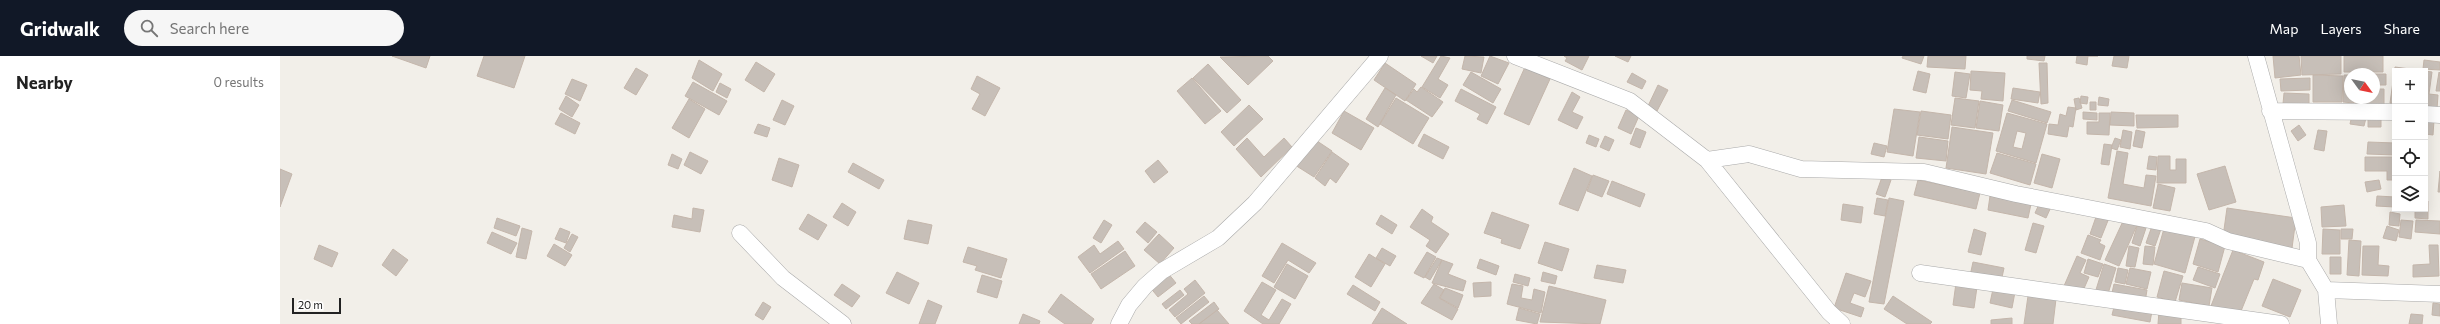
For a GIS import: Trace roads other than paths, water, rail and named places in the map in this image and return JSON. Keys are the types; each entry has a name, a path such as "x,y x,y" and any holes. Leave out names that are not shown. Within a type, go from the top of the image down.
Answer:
{"street":[{"path":"1118,324 1129,305 1145,286 1162,271 1218,238 1255,203 1380,56"},
{"path":"1515,56 1630,101 1707,160 1829,312 1842,324"},
{"path":"2256,56 2270,111 2308,243 2308,260 2326,290 2329,324"},
{"path":"2270,111 2392,112"},
{"path":"2428,114 2440,115"},
{"path":"1707,160 1749,154 1801,169 1924,172 2016,194 2206,231 2228,241 2308,260"},
{"path":"740,233 783,278 843,324"},
{"path":"1920,273 2281,324"},
{"path":"2326,290 2440,294"}]}
